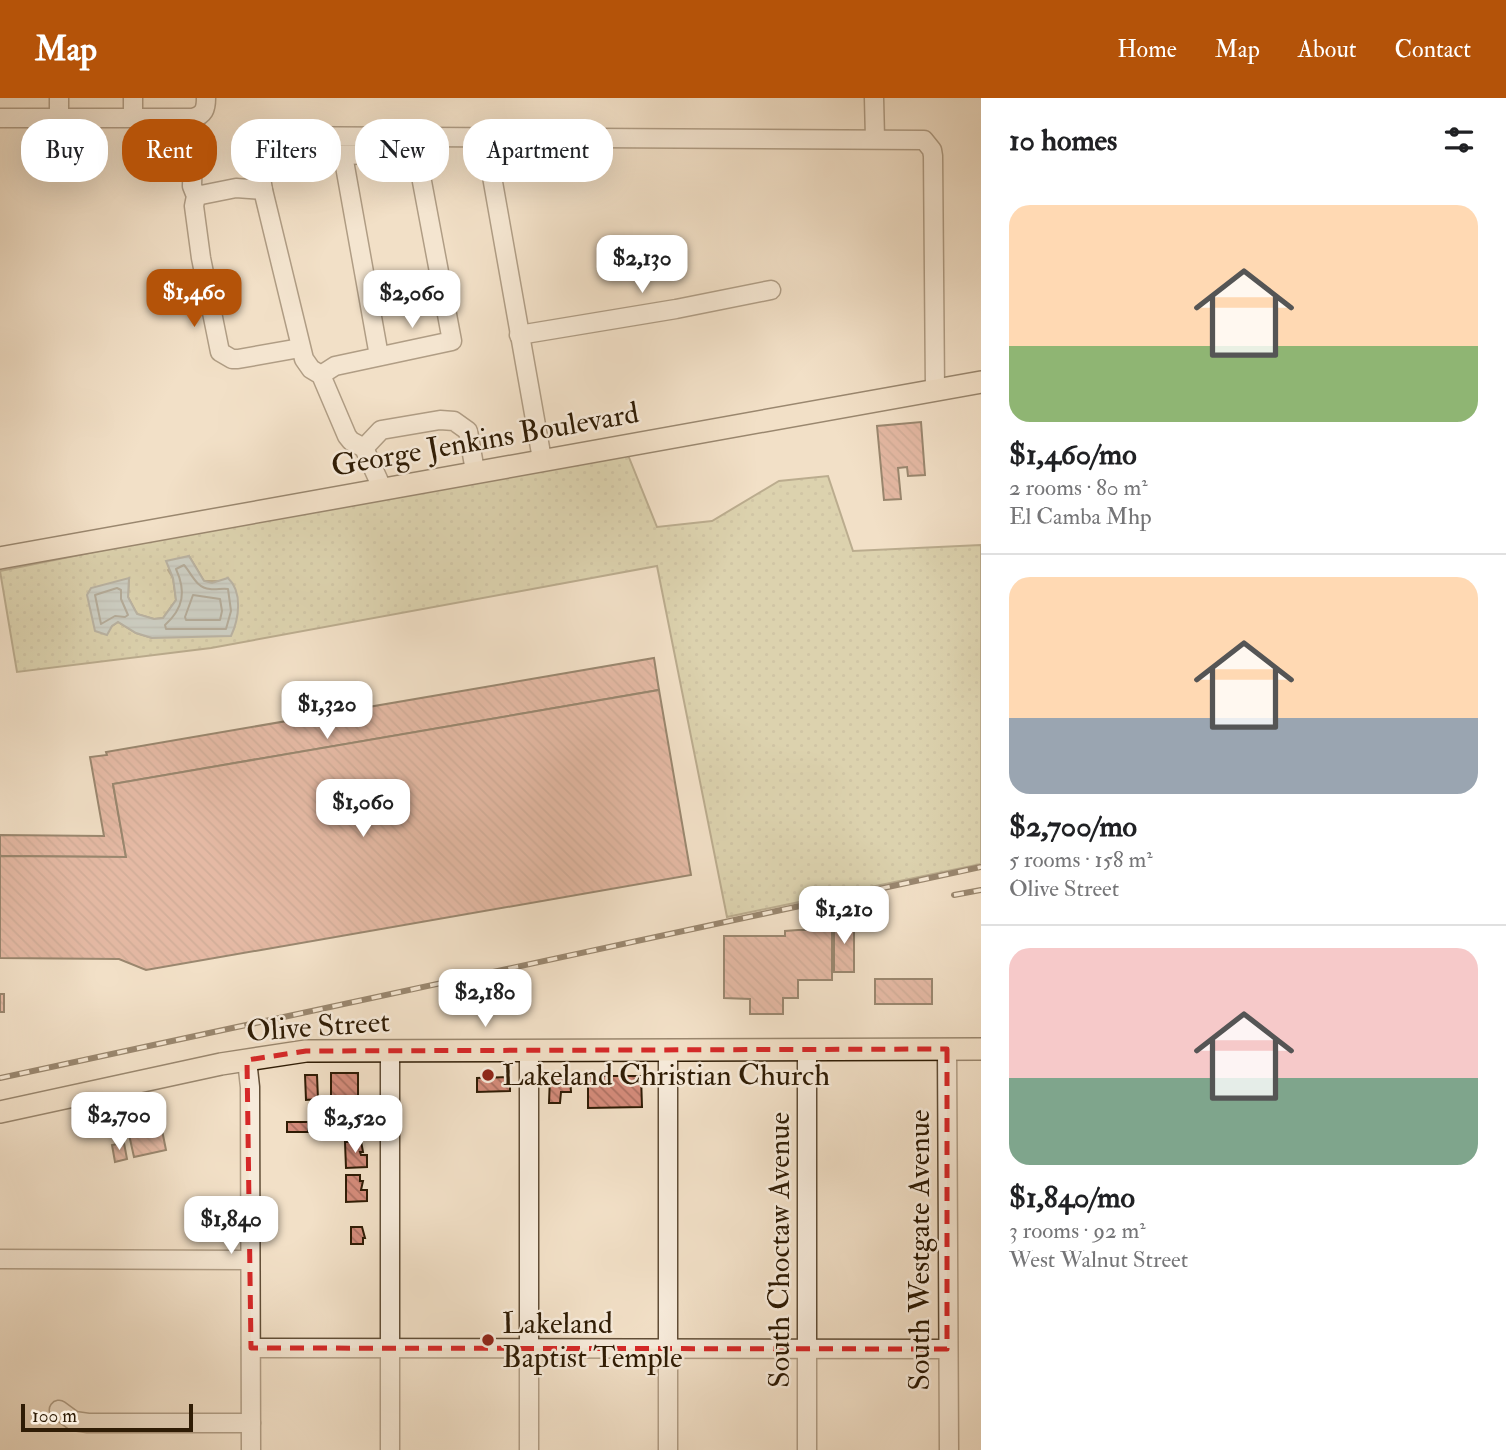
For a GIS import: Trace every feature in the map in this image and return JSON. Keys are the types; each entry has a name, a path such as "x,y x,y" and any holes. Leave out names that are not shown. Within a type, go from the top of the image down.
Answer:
{"main road":[{"name":"George Jenkins Boulevard","path":"0,558 981,382"},
{"name":"Olive Street","path":"0,1112 247,1060 306,1051 981,1049"}],"street":[{"path":"59,98 59,118"},
{"path":"133,98 133,117"},
{"path":"0,118 192,118 205,111 205,98"},
{"path":"874,98 875,138"},
{"path":"341,136 463,137"},
{"path":"613,137 875,138 917,139 928,144 933,156 935,390"},
{"path":"321,374 334,366 452,341 417,155 257,154 299,348 311,369 321,374 346,436 364,448 382,488"},
{"path":"343,155 379,356"},
{"path":"192,182 196,196 194,206 201,258 220,352 232,359 238,359 299,348"},
{"path":"493,182 542,459"},
{"path":"196,196 236,188 263,190"},
{"path":"519,335 677,309 771,290"},
{"path":"364,448 381,430 447,419 468,430 475,471"},
{"name":"South Westgate Avenue","path":"947,1049 948,1450"},
{"path":"390,1050 390,1450"},
{"path":"528,1050 529,1450"},
{"path":"668,1050 668,1450"},
{"name":"South Choctaw Avenue","path":"807,1050 807,1450"},
{"path":"247,1060 250,1087 251,1450"},
{"path":"0,1259 250,1260"},
{"path":"251,1348 947,1349"},
{"path":"59,1410 74,1421 88,1423 251,1423"}],"highlighted area":[{"path":"947,1049 947,1349 251,1348 247,1060 306,1051"}],"shaded area":[{"path":"628,455 657,527 712,521 779,481 828,476 853,551 981,545 981,864 727,917 657,566 211,648 17,672 0,571 316,507","holes":["189,556 204,581 221,581 152,638 136,633 118,622 112,626 129,579 128,597 137,614 154,619 163,618 176,600 173,578 168,570"]}],"water":[{"path":"189,556 204,581 212,583 228,578 233,584 238,606 231,636 152,638 136,633 118,622 107,635 95,631 87,595 91,588 129,578 128,597 137,614 154,619 163,618 176,600 173,578 166,561"}],"building":[{"path":"921,422 925,475 908,476 907,467 898,468 901,499 884,500 877,426"},
{"path":"654,658 659,690 113,784 126,857 0,856 0,835 104,836 90,757 107,755 106,752"},
{"path":"659,690 691,875 146,970 119,959 0,958 0,856 126,857 113,784"},
{"path":"834,921 854,921 854,972 834,972"},
{"path":"832,930 832,980 798,980 798,998 783,998 783,1014 750,1014 750,999 724,998 724,936 785,936 785,931"},
{"path":"875,979 932,979 932,1004 875,1004"},
{"path":"0,994 4,994 4,1012 0,1012"},
{"path":"331,1073 358,1073 358,1115 331,1115"},
{"path":"305,1075 317,1075 318,1099 306,1100"},
{"path":"588,1076 641,1076 642,1107 588,1108"},
{"path":"510,1077 510,1091 477,1092 477,1078"},
{"path":"550,1077 570,1077 571,1092 561,1092 560,1103 549,1103"},
{"path":"156,1100 166,1150 134,1157 128,1130 126,1131 125,1127 114,1129 110,1110"},
{"path":"287,1122 308,1122 308,1132 287,1132"},
{"path":"361,1141 363,1152 360,1152 361,1155 367,1155 367,1167 346,1168 345,1142"},
{"path":"124,1143 127,1159 115,1162 112,1145"},
{"path":"346,1175 360,1175 360,1181 363,1181 361,1190 367,1190 367,1201 346,1202"},
{"path":"351,1227 362,1227 365,1238 363,1244 351,1244"}],"railway":[{"path":"0,1078 981,867"},
{"path":"954,895 981,890"}],"place":[{"name":"Lakeland Christian Church","path":"488,1075"},
{"name":"Lakeland Baptist Temple","path":"488,1340"}]}
